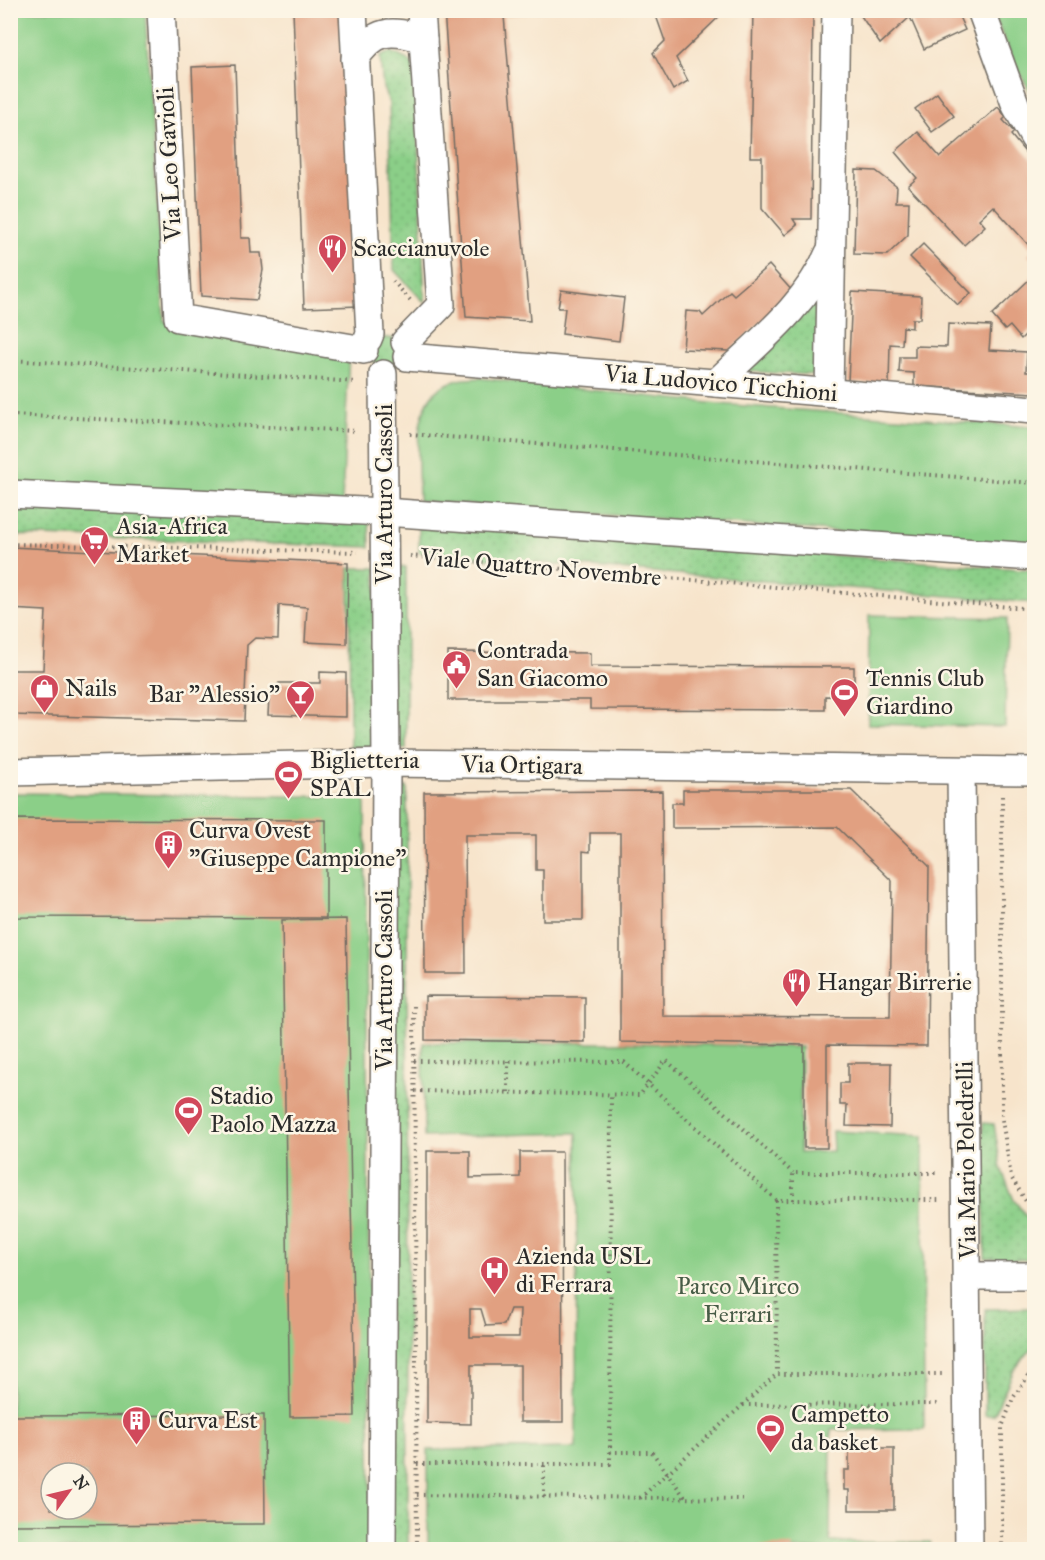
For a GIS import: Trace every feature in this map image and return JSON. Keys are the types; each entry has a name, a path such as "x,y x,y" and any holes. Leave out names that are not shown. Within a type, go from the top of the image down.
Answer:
{"street":[{"name":"Via Leo Gavioli","path":"161,10 178,318 366,344"},
{"path":"353,10 370,334 366,344"},
{"path":"355,58 367,42 381,34 401,33 423,39 421,10"},
{"path":"829,393 836,10"},
{"path":"981,10 1016,105 1035,138"},
{"name":"Via Arturo Cassoli","path":"366,344 364,358 371,369 383,374 397,371 406,350 441,305 423,39"},
{"path":"716,383 801,300 818,276 831,247"},
{"path":"366,344 376,332 388,330 398,334 406,350"},
{"name":"Via Ludovico Ticchioni","path":"406,350 716,383 1035,410"},
{"name":"Via Arturo Cassoli","path":"382,1550 386,762 384,512 370,432 383,374"},
{"name":"Viale Quattro Novembre","path":"10,494 384,512 1035,557"},
{"name":"Via Ortigara","path":"10,772 386,762 1035,771"},
{"name":"Via Mario Poledrelli","path":"960,771 968,1276 969,1550"},
{"path":"968,1276 1035,1276"}],"path":[{"path":"10,360 357,382 357,392"},
{"path":"10,415 370,432 1035,483"},
{"path":"357,421 370,432"},
{"name":"Viale Quattro Novembre","path":"10,544 384,553 1035,609"},
{"path":"412,556 412,568"},
{"path":"1002,771 1002,1119 1011,1178 1035,1214"},
{"path":"414,1001 417,1550"},
{"path":"414,1060 624,1062 776,1200 966,1201"},
{"path":"415,1090 640,1095 666,1060 793,1173 966,1173"},
{"path":"508,1061 508,1092"},
{"path":"417,1464 610,1464 611,1094"},
{"path":"793,1173 793,1200"},
{"path":"776,1200 777,1374"},
{"path":"1002,1550 1002,1426 1013,1398 1035,1368"},
{"path":"640,1498 777,1374 969,1375"},
{"path":"742,1406 969,1404"},
{"path":"610,1452 652,1452 686,1499"},
{"path":"544,1464 544,1497"},
{"path":"417,1496 744,1499"}],"green space":[{"path":"10,11 145,11 164,321 349,353 342,502 11,485"},
{"path":"992,11 1034,11 1034,99 1016,66"},
{"path":"391,52 410,61 415,70 425,303 394,270 389,102 383,88 380,56"},
{"path":"824,283 816,375 742,371"},
{"path":"381,337 395,339 399,360 394,366 381,367 373,361 371,356"},
{"path":"479,378 719,404 1034,427 1034,546 419,501 419,438 425,407 432,395 443,386 461,380"},
{"path":"11,505 369,518 370,547 11,535"},
{"path":"419,525 1034,570 1034,603 419,553"},
{"path":"406,567 406,749 390,749 391,568"},
{"path":"349,568 376,568 377,747 350,747"},
{"path":"869,615 1007,618 1005,727 868,724"},
{"path":"407,787 408,1549 389,1550 389,788"},
{"name":"Stadio Paolo Mazza","path":"11,793 365,797 371,1549 11,1550"},
{"name":"Parco Mirco Ferrari","path":"423,1043 620,1043 801,1047 800,1153 833,1151 832,1131 923,1136 924,1429 831,1430 830,1542 930,1542 929,1549 636,1550 636,1544 428,1547 428,1450 576,1448 577,1133 424,1137"},
{"path":"983,1123 994,1124 1001,1168 1014,1200 1034,1226 1034,1260 985,1258"},
{"path":"1034,1308 1034,1346 1014,1370 994,1415 985,1415 985,1309"}],"building":[{"path":"293,10 349,10 359,306 304,308"},
{"path":"444,10 557,10 504,16 530,321 466,317"},
{"path":"654,10 726,10 676,58 688,81 673,90 653,53 665,41"},
{"path":"753,10 813,10 811,219 793,219 797,225 785,235 762,208 762,157 750,157"},
{"path":"857,10 956,10 965,30 924,49 910,17 880,44"},
{"path":"235,65 241,238 250,238 251,253 261,253 263,270 257,300 201,296 192,67"},
{"path":"937,93 954,116 932,132 915,109"},
{"path":"998,107 1006,117 1003,120 1014,132 1011,135 1034,163 1034,262 1028,255 1033,250 993,206 979,219 985,226 964,245 908,186 917,178 895,152 918,132 940,157"},
{"path":"856,170 876,171 897,187 896,202 909,202 908,235 887,255 854,254"},
{"path":"923,244 971,293 958,305 910,257"},
{"path":"769,265 794,293 729,351 683,349 686,311 700,312 703,316 730,291 734,295"},
{"path":"1034,275 1034,326 1021,339 1010,326 1005,330 992,315"},
{"path":"561,290 624,298 619,341 562,334 565,308 558,308"},
{"path":"852,292 921,296 920,319 912,319 912,328 903,327 902,345 890,344 889,384 848,382"},
{"path":"948,324 991,326 989,350 1027,352 1026,372 1034,372 1034,393 914,386 914,373 899,372 900,357 915,357 915,346 947,347"},
{"path":"10,547 348,563 347,644 305,642 307,607 279,605 278,639 255,638 247,645 244,721 10,715 10,670 43,670 46,611 10,609"},
{"path":"448,652 590,653 590,666 854,667 854,697 825,696 825,710 590,709 590,700 448,700"},
{"path":"320,672 346,673 346,717 268,715 269,697 279,683 320,683"},
{"path":"683,790 851,790 929,866 927,1046 827,1045 827,1148 804,1148 804,1045 620,1042 620,833 590,833 590,852 583,851 583,920 543,920 543,870 536,870 536,835 465,835 466,973 425,973 424,792 662,791 663,1016 890,1017 892,881 837,827 672,828 672,803 683,803"},
{"name":"Curva Ovest \"Giuseppe Campione\"","path":"10,819 326,820 326,918 10,917"},
{"path":"346,919 355,1416 290,1417 282,920"},
{"path":"425,996 585,997 585,1042 425,1040"},
{"path":"848,1063 891,1063 890,1127 846,1126 847,1105 840,1105 840,1083 848,1083"},
{"name":"Azienda USL di Ferrara","path":"427,1151 470,1151 470,1178 520,1177 520,1152 562,1152 563,1422 520,1422 520,1365 471,1365 471,1424 427,1423","holes":["470,1309 481,1309 486,1326 504,1325 510,1309 520,1309 519,1337 470,1337"]},
{"name":"Curva Est","path":"264,1415 265,1524 10,1525 10,1416"},
{"path":"849,1448 894,1448 894,1510 849,1510 849,1490 844,1490 844,1470 849,1470"},
{"path":"761,1546 792,1546 792,1550 761,1550"}],"place":[{"name":"Scaccianuvole","path":"332,274"},
{"name":"Asia-Africa Market","path":"95,566"},
{"name":"Contrada San Giacomo","path":"456,690"},
{"name":"Nails","path":"44,714"},
{"name":"Tennis Club Giardino","path":"845,718"},
{"name":"Bar \"Alessio\"","path":"301,720"},
{"name":"Biglietteria SPAL","path":"289,800"},
{"name":"Curva Ovest \"Giuseppe Campione\"","path":"168,870"},
{"name":"Hangar Birrerie","path":"796,1008"},
{"name":"Stadio Paolo Mazza","path":"189,1136"},
{"name":"Azienda USL di Ferrara","path":"495,1296"},
{"name":"Curva Est","path":"137,1446"},
{"name":"Campetto da basket","path":"770,1454"}]}
